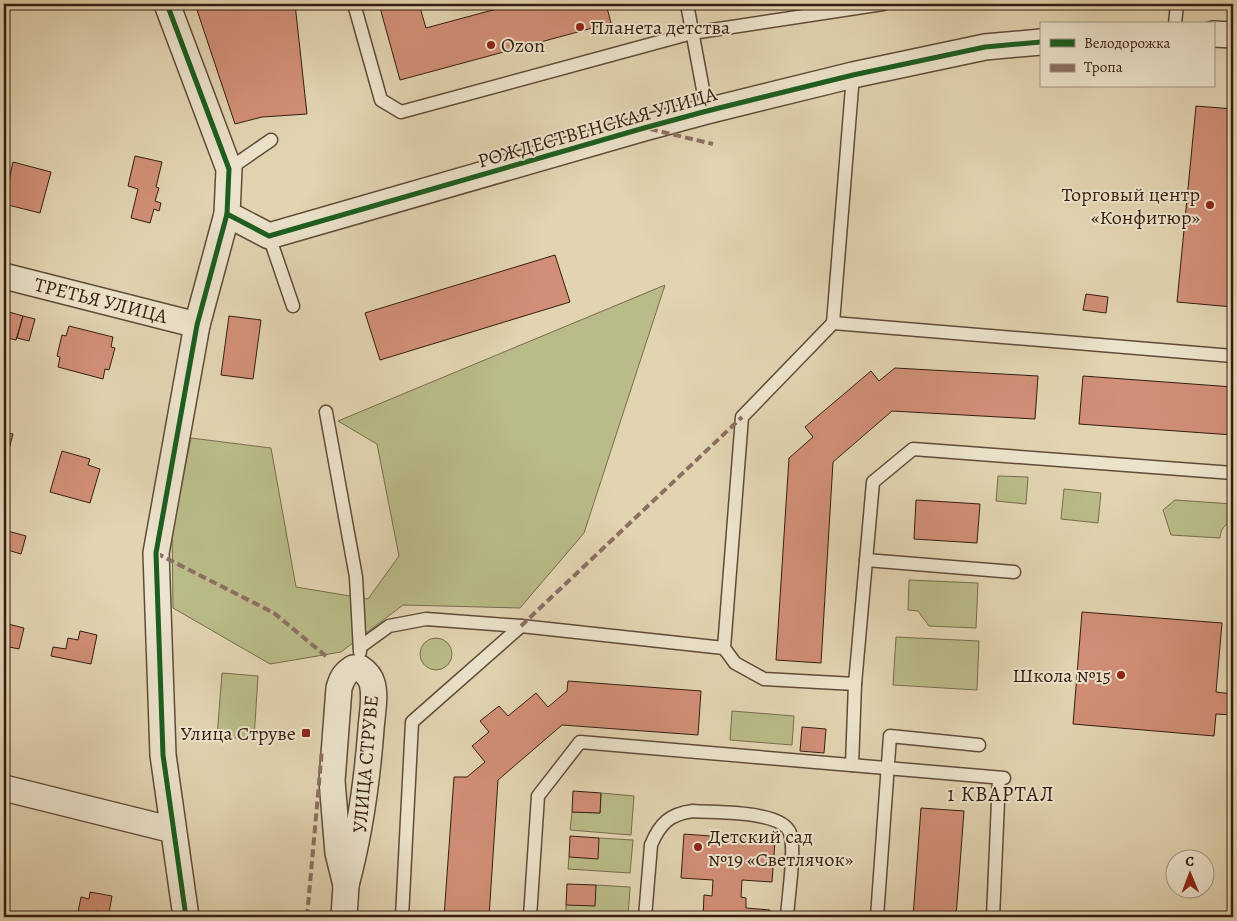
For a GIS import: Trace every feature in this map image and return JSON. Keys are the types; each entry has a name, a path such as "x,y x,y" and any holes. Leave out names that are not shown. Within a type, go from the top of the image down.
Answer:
{"street":[{"path":"166,4 229,169 227,214 197,325 156,553 163,756 186,917"},
{"path":"1214,34 1233,35"},
{"name":"РОЖДЕСТВЕНСКАЯ УЛИЦА","path":"270,236 707,111 853,75 985,47 1040,42"},
{"path":"227,214 270,236"},
{"name":"ТРЕТЬЯ УЛИЦА","path":"4,276 197,325"},
{"name":"УЛИЦА СТРУВЕ","path":"346,885 338,853 332,782 341,679 346,672 353,668 360,657"},
{"name":"УЛИЦА СТРУВЕ","path":"344,917 346,885 363,812 373,697 372,683 360,657"},
{"path":"4,788 173,830"}],"lane":[{"path":"354,4 380,100 401,112 692,33 883,4"},
{"path":"687,4 707,111"},
{"path":"1175,22 1177,4"},
{"path":"853,75 833,323 742,417 724,648 735,663 764,679 855,684"},
{"path":"229,169 271,140"},
{"path":"270,236 293,306"},
{"path":"833,323 1233,356"},
{"path":"326,412 356,577 360,657"},
{"path":"852,765 855,684 873,482 913,449 1233,473"},
{"path":"866,560 1014,572"},
{"path":"360,657 389,626 426,618 521,626 724,648"},
{"path":"402,917 412,722 521,626"},
{"path":"877,917 890,736 979,744"},
{"path":"530,917 538,796 580,742 1002,778 992,917"},
{"path":"646,917 651,845 670,817 682,812 693,811 766,816 784,823 790,832 792,851 787,917"}],"green space":[{"path":"665,285 584,533 520,608 403,605 341,652 270,664 173,608 172,532 191,438 271,448 296,587 368,599 399,556 377,444 338,421"},
{"path":"998,476 1028,477 1026,504 996,501"},
{"path":"1064,489 1101,493 1098,523 1061,519"},
{"path":"1175,500 1233,504 1233,522 1224,527 1220,538 1171,535 1163,510"},
{"path":"909,580 978,583 976,628 929,626 918,611 908,610"},
{"path":"896,637 979,641 977,690 893,685"},
{"path":"436,638 448,642 452,654 448,666 436,670 424,666 420,654 424,642"},
{"path":"222,673 258,676 254,739 217,737"},
{"path":"732,711 794,716 792,745 730,740"},
{"path":"601,793 634,796 631,835 570,830 572,812 600,813"},
{"path":"599,838 633,840 630,873 568,869 569,857"},
{"path":"596,885 630,887 628,917 566,916 566,905"}],"building":[{"path":"195,4 295,4 307,114 262,117 235,124"},
{"path":"379,4 419,4 426,28 515,4 606,4 611,23 400,80"},
{"name":"Торговый центр «Конфитюр»","path":"1196,106 1233,109 1233,307 1177,302"},
{"path":"135,156 162,162 156,187 159,188 155,201 161,203 159,211 154,209 150,223 131,218 138,189 128,186"},
{"path":"13,162 51,172 40,213 4,204"},
{"path":"555,255 570,302 380,360 365,313"},
{"path":"1086,294 1108,297 1106,313 1083,310"},
{"path":"9,312 23,316 16,340 4,337"},
{"path":"23,316 35,319 29,341 17,338"},
{"path":"229,316 261,320 253,379 221,375"},
{"path":"69,326 113,337 111,347 115,348 109,370 105,369 103,379 58,367 60,357 57,356 62,335 66,336"},
{"path":"895,368 1038,376 1035,419 892,411 833,462 821,663 776,660 789,458 813,437 805,427 871,371 879,381"},
{"path":"1083,376 1233,387 1233,435 1079,424"},
{"path":"4,432 13,434 4,468"},
{"path":"62,451 90,459 88,465 100,469 90,503 50,492"},
{"path":"916,500 980,504 977,543 914,539"},
{"path":"4,530 26,536 21,554 4,549"},
{"path":"1082,612 1222,623 1216,692 1233,694 1233,715 1216,714 1214,736 1073,724"},
{"path":"4,623 24,628 19,649 4,646"},
{"path":"80,631 97,635 91,664 51,656 53,647 66,649 68,638 78,640"},
{"path":"568,681 701,691 698,735 562,725 498,780 489,917 444,917 454,777 467,777 485,762 472,746 489,732 480,721 499,706 508,716 536,693 548,707 567,691"},
{"path":"802,727 826,729 824,753 800,751"},
{"path":"573,791 601,793 600,813 572,812"},
{"path":"921,808 964,811 956,917 913,917"},
{"path":"684,834 775,841 772,882 742,880 741,897 746,898 746,908 770,910 770,917 703,917 704,895 712,896 713,880 681,878"},
{"path":"570,836 599,838 598,859 569,857"},
{"path":"567,884 596,885 595,906 566,905"},
{"path":"90,892 112,896 109,913 96,911 95,917 77,917 81,897 89,899"}],"marked path":[{"path":"650,129 713,144"},
{"path":"521,626 742,417"},
{"path":"156,553 274,613 327,657"},
{"path":"307,917 322,750"}],"cycle path":[{"path":"167,4 229,169 227,214 197,325 156,553 163,755 186,917"},
{"path":"227,214 269,236 707,111 853,75 985,47 1040,42"}],"place":[{"name":"Планета детства","path":"580,27"},
{"name":"Ozon","path":"491,45"},
{"name":"Торговый центр «Конфитюр»","path":"1210,205"},
{"name":"Школа №15","path":"1121,675"},
{"name":"Улица Струве","path":"306,733"},
{"name":"Детский сад №19 «Светлячок»","path":"698,847"}],"district":[{"name":"1 КВАРТАЛ","path":"1001,794"}]}
